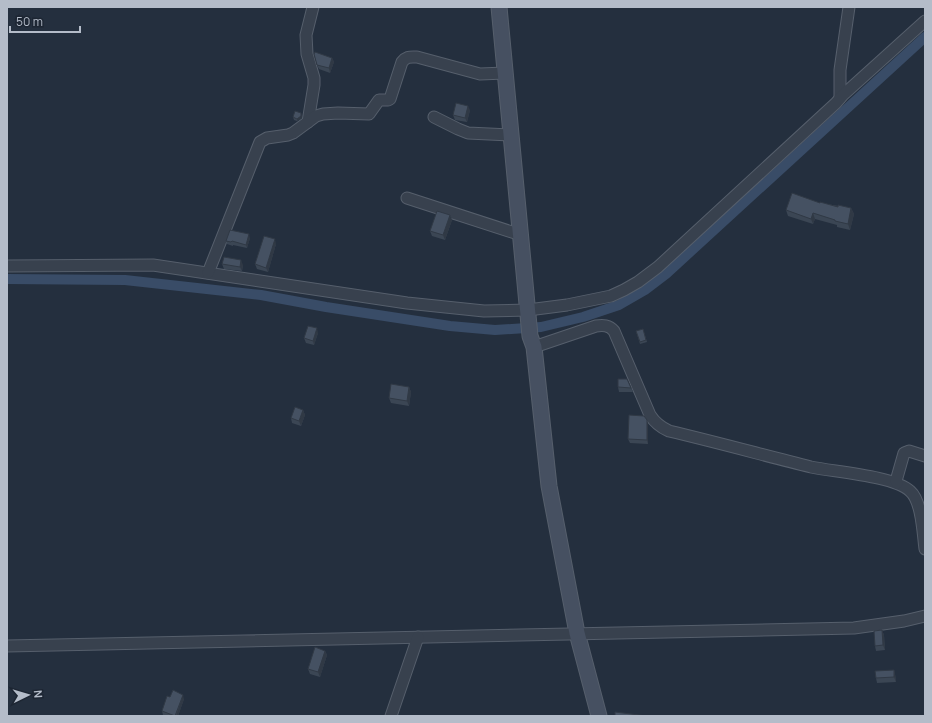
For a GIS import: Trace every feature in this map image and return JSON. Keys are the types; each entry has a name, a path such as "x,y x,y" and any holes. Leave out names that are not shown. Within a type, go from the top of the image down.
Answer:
{"street":[{"path":"308,122 314,78 307,54 306,35 313,7"},
{"path":"499,7 530,329 548,486 577,633 599,716"},
{"path":"840,98 840,70 849,7"},
{"path":"530,329 567,305 611,296 624,290 638,282 658,267 925,21"},
{"path":"208,273 260,142 267,138 288,136 316,116 323,114 368,114 379,100 390,99 402,62 410,56 480,74 505,73"},
{"path":"434,117 468,133 511,135"},
{"path":"408,198 521,235"},
{"path":"7,266 153,265 407,303 484,311 530,329 603,325 611,327 614,331 650,415 660,427 669,431 812,467 892,481 897,479"},
{"path":"897,479 902,457 906,452 912,452 925,456"},
{"path":"897,479 912,492 916,499 925,549"},
{"path":"7,646 854,628 904,621 925,616"},
{"path":"391,716 418,637"}],"building":[{"path":"315,52 332,58 329,68 317,65 314,54"},
{"path":"456,103 468,106 465,118 453,115"},
{"path":"295,111 301,113 301,116 297,119 293,117"},
{"path":"792,193 820,203 851,208 848,224 813,213 811,219 786,210"},
{"path":"437,211 450,215 443,235 430,231"},
{"path":"230,230 249,234 246,245 226,241"},
{"path":"264,236 275,239 266,268 255,264"},
{"path":"224,257 241,260 240,267 222,264"},
{"path":"308,326 317,328 313,341 304,338"},
{"path":"643,329 646,340 640,342 636,331"},
{"path":"618,379 627,379 631,388 618,387"},
{"path":"391,384 409,387 407,401 389,398"},
{"path":"295,407 303,410 299,421 291,418"},
{"path":"629,415 644,416 647,420 647,440 628,439"},
{"path":"882,630 883,645 875,646 874,631"},
{"path":"315,647 325,651 318,672 308,669"},
{"path":"894,670 894,677 876,678 875,671"},
{"path":"173,690 183,695 175,716 162,711 167,696 170,697"},
{"path":"615,712 647,716 615,716"}],"waterway":[{"path":"7,279 125,280 261,295 326,307 450,326 495,330 541,327 583,317 619,305 645,290 666,274 925,37"}]}
